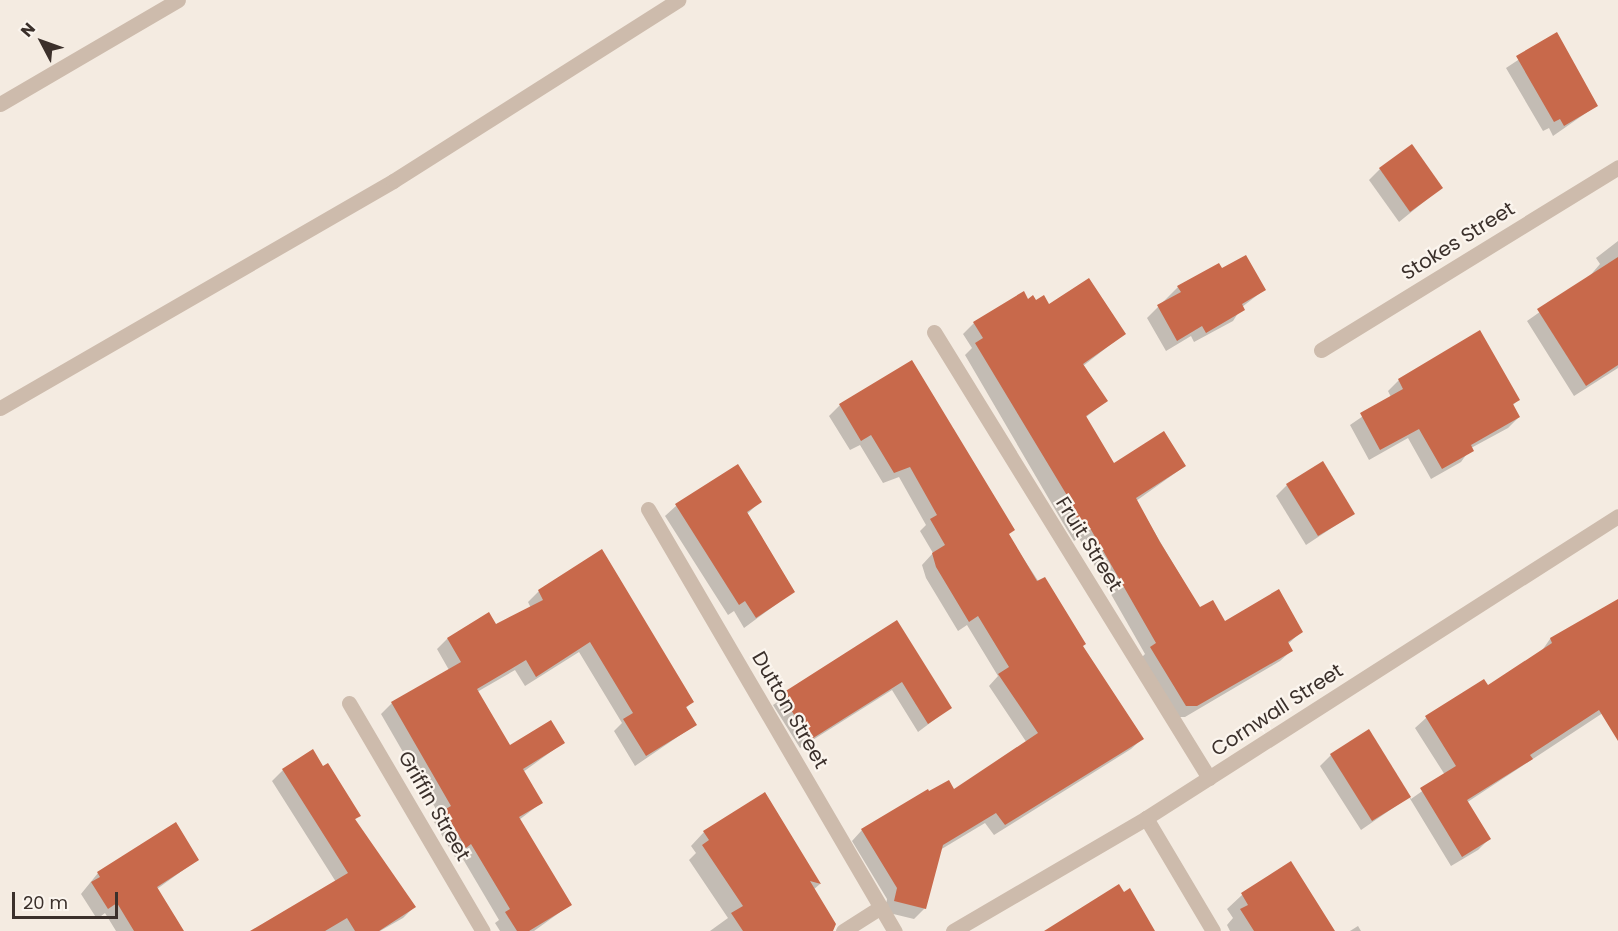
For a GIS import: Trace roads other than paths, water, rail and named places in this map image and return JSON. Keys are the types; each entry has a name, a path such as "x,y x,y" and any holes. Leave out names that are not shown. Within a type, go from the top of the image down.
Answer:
{"street":[{"path":"0,104 178,0"},
{"path":"0,408 393,181 678,0"},
{"name":"Stokes Street","path":"1321,350 1618,167"},
{"name":"Fruit Street","path":"934,332 1209,778"},
{"name":"Dutton Street","path":"648,509 895,931"},
{"name":"Cornwall Street","path":"953,931 1146,818 1618,516"},
{"name":"Griffin Street","path":"349,703 483,931"},
{"path":"1146,818 1213,931"},
{"path":"843,931 881,908"}]}
